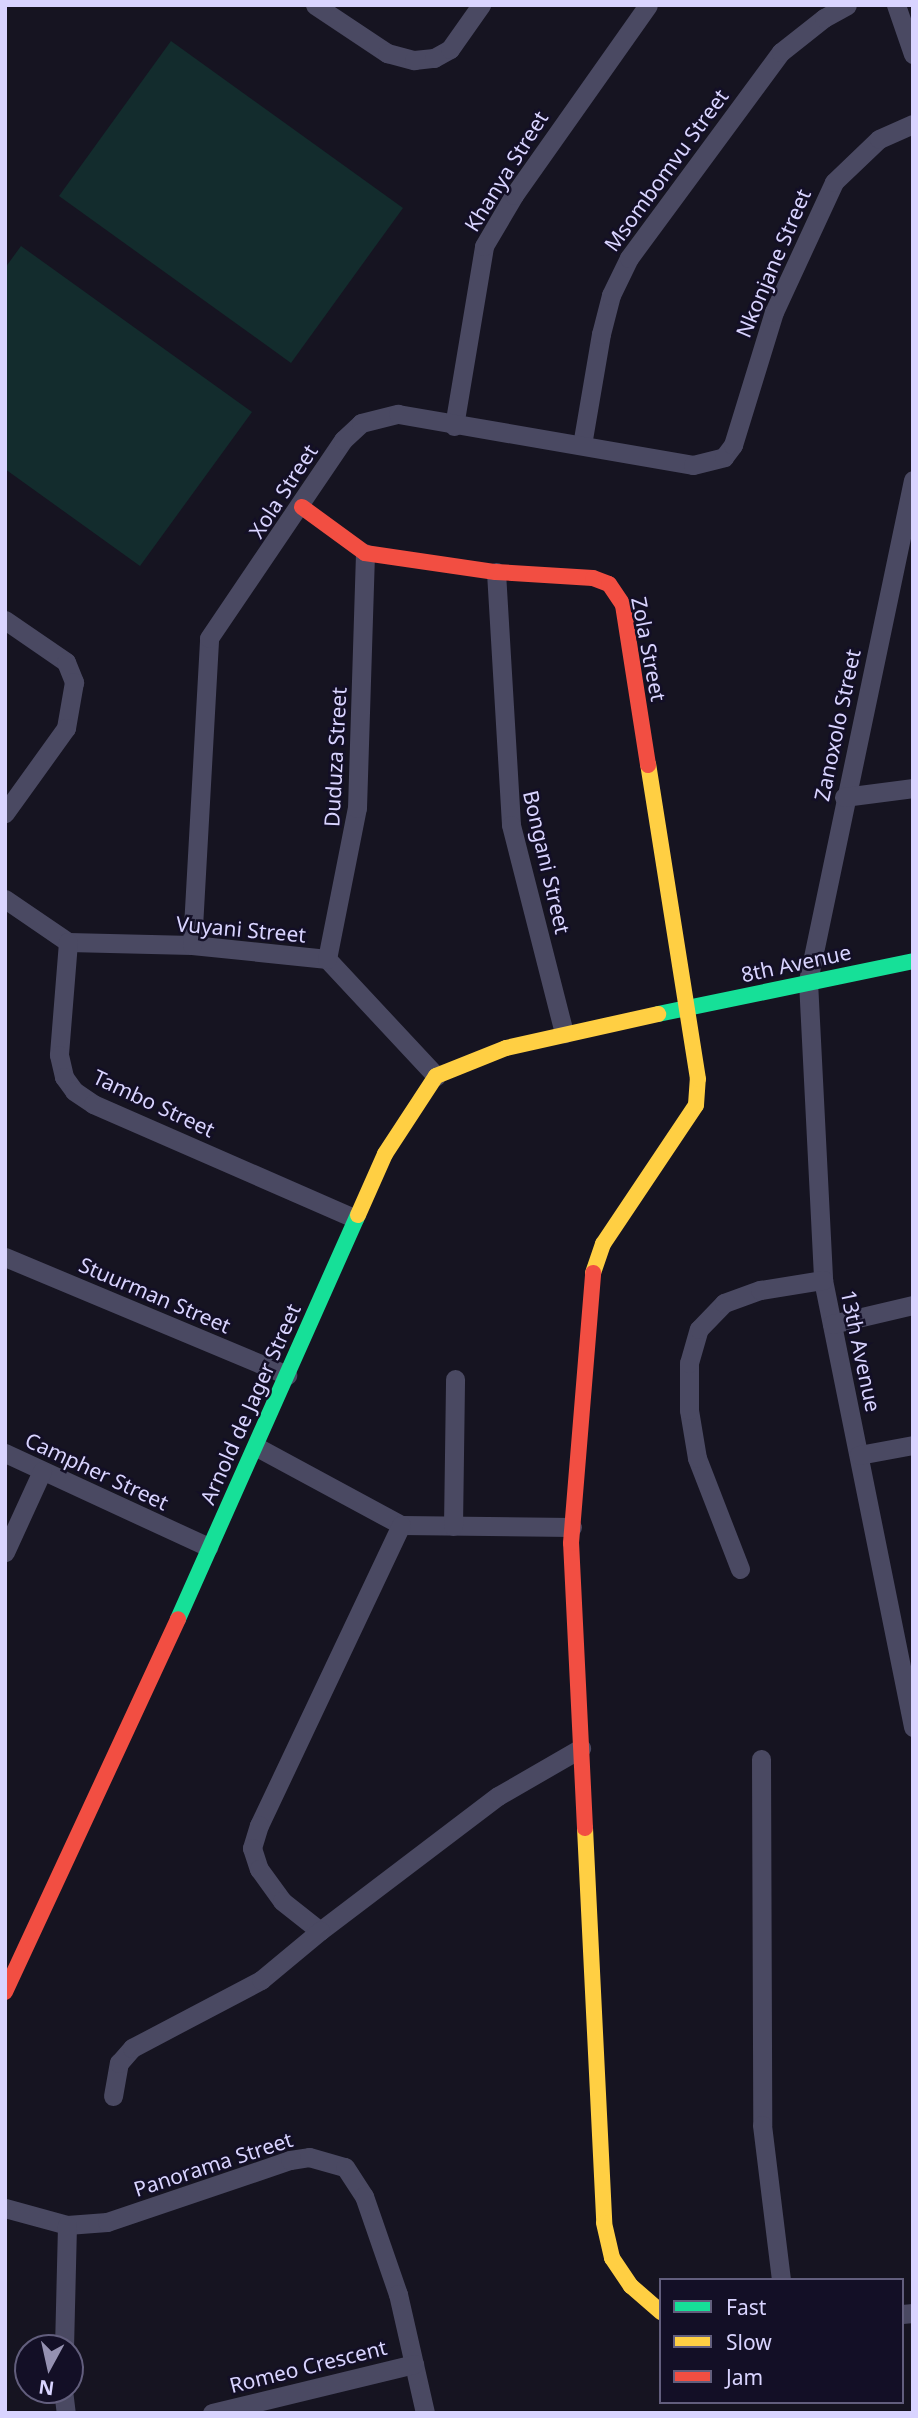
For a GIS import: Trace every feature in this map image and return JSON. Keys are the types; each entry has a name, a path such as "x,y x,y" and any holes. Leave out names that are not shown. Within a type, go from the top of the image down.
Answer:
{"street":[{"path":"315,5 387,53 414,60 434,58 450,49 481,5"},
{"name":"Khanya Street","path":"454,426 484,246 529,173 648,5"},
{"name":"Msombomvu Street","path":"582,445 601,334 611,295 629,258 781,52 824,18 847,5"},
{"path":"896,5 913,54"},
{"name":"Nkonjane Street","path":"724,457 733,445 774,312 834,182 879,139 913,124"},
{"name":"Xola Street","path":"192,945 209,638 302,508 344,440 361,423 398,414 454,426 694,465 724,457"},
{"name":"Zanoxolo Street","path":"808,981 844,797 913,480"},
{"name":"Zola Street","path":"302,508 365,553 496,572 593,578 609,584 623,606 698,1079 696,1105 683,1130 603,1244 593,1275 572,1527 604,2223 611,2258 631,2286 659,2310"},
{"name":"Duduza Street","path":"327,959 357,808 365,553"},
{"name":"Bongani Street","path":"496,572 511,825 564,1033"},
{"path":"5,620 66,663 74,682 66,728 5,813"},
{"path":"844,797 913,789"},
{"path":"5,899 68,942"},
{"name":"Vuyani Street","path":"68,942 192,945 327,959 436,1076"},
{"name":"Tambo Street","path":"68,942 60,1055 64,1077 74,1091 93,1104 354,1218"},
{"name":"8th Avenue","path":"687,1005 913,961"},
{"name":"13th Avenue","path":"808,981 823,1280 913,1727"},
{"path":"436,1076 506,1048 687,1005"},
{"name":"Arnold de Jager Street","path":"5,1992 257,1447 354,1218 397,1133 436,1076"},
{"name":"Stuurman Street","path":"5,1257 286,1375"},
{"path":"740,1569 697,1458 689,1410 689,1363 699,1329 724,1303 760,1290 823,1280"},
{"path":"832,1324 913,1305"},
{"path":"453,1526 455,1379"},
{"path":"859,1455 913,1445"},
{"path":"257,1447 401,1525 572,1527"},
{"name":"Campher Street","path":"5,1453 208,1548"},
{"path":"5,1552 42,1471"},
{"path":"320,1931 282,1901 259,1869 252,1848 401,1525"},
{"path":"113,2096 119,2063 132,2048 261,1980 320,1931 498,1796 581,1748"},
{"path":"761,1759 762,2125 781,2278"},
{"name":"Panorama Street","path":"5,2208 66,2225 130,2215 290,2160 328,2160 345,2167 364,2196 398,2294 425,2413"},
{"path":"64,2334 66,2225"},
{"name":"Romeo Crescent","path":"212,2413 414,2364"}],"green space":[{"path":"171,41 403,208 291,363 59,196"},
{"path":"21,246 252,412 140,566 5,469 5,268"}],"traffic: fast":[{"path":"658,1014 913,961"},
{"path":"178,1619 358,1215"}],"traffic: slow":[{"path":"593,1273 603,1244 696,1105 698,1079 648,765"},
{"path":"358,1215 385,1154 436,1076 506,1048 658,1014"},
{"path":"585,1828 604,2223 612,2258 631,2286 659,2310"}],"traffic: jam":[{"path":"302,507 365,553 496,572 593,578 609,584 623,605 648,765"},
{"path":"585,1828 571,1543 593,1273"},
{"path":"5,1992 178,1619"}]}
